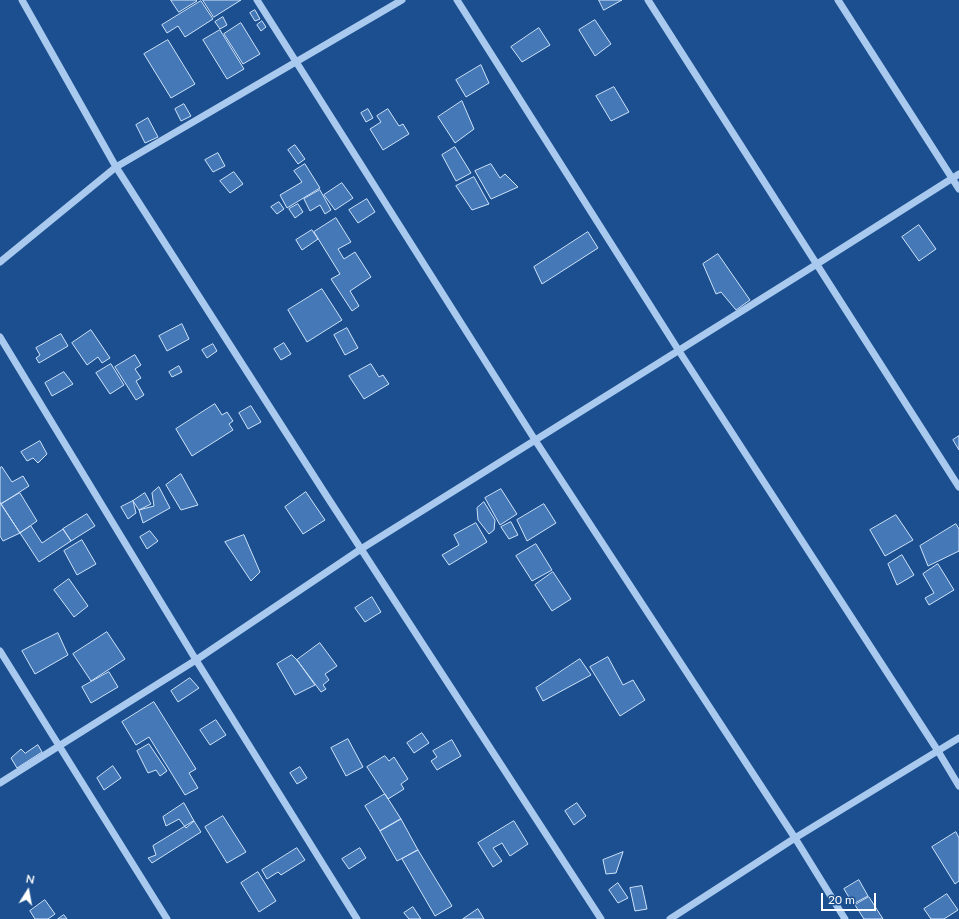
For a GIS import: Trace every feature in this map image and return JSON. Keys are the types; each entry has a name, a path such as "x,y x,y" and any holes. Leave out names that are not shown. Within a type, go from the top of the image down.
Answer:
{"street":[{"path":"22,0 116,167 601,919"},
{"path":"257,0 535,440 795,838 845,919"},
{"path":"0,262 116,167 402,0"},
{"path":"457,0 678,351 938,751 959,786"},
{"path":"648,0 959,487"},
{"path":"838,0 959,189"},
{"path":"0,783 196,660 361,549 959,174"},
{"path":"0,337 196,660 357,919"},
{"path":"0,650 167,919"},
{"path":"670,919 795,838 959,738"}],"building":[{"path":"171,0 196,0 197,1 179,12"},
{"path":"203,0 241,0 214,17"},
{"path":"599,0 622,0 604,10"},
{"path":"201,1 213,19 185,37 178,26 167,33 162,25"},
{"path":"255,10 260,19 255,21 250,13"},
{"path":"223,17 227,25 220,29 215,22"},
{"path":"595,20 611,44 595,56 579,30"},
{"path":"262,21 266,27 261,31 257,25"},
{"path":"241,23 260,54 243,64 224,34"},
{"path":"539,28 550,45 522,62 511,47"},
{"path":"220,30 244,69 227,79 203,40"},
{"path":"168,40 195,84 171,98 144,54"},
{"path":"481,65 489,83 466,97 456,80"},
{"path":"614,87 629,112 611,121 596,96"},
{"path":"462,101 474,129 455,143 438,117"},
{"path":"184,104 191,116 181,121 175,109"},
{"path":"368,109 373,118 366,122 361,113"},
{"path":"388,109 399,126 403,124 409,134 383,150 370,129 381,122 377,116"},
{"path":"148,118 158,137 145,143 136,125"},
{"path":"295,145 305,159 298,164 288,150"},
{"path":"455,147 471,173 456,181 442,155"},
{"path":"218,153 225,166 213,172 205,160"},
{"path":"305,164 320,188 287,208 280,195 302,182 294,171"},
{"path":"491,164 500,178 505,174 518,187 491,199 475,171"},
{"path":"234,172 243,184 230,193 220,181"},
{"path":"474,177 489,204 472,210 456,186"},
{"path":"342,183 353,198 335,210 324,195"},
{"path":"320,190 331,210 325,214 320,205 310,211 304,199"},
{"path":"367,199 375,212 358,223 349,210"},
{"path":"279,202 284,209 277,214 271,207"},
{"path":"298,204 303,212 295,218 289,209"},
{"path":"336,218 351,242 338,249 344,259 355,252 371,277 350,291 359,306 352,311 331,279 340,274 314,232"},
{"path":"919,225 936,249 919,261 902,237"},
{"path":"312,230 318,239 302,250 296,240"},
{"path":"588,232 598,248 542,284 534,267"},
{"path":"718,254 750,300 736,310 721,292 716,294 703,264"},
{"path":"322,289 342,320 307,342 288,310"},
{"path":"182,324 189,339 167,351 159,336"},
{"path":"347,328 358,348 345,355 334,335"},
{"path":"91,330 110,358 102,363 98,357 87,365 72,343"},
{"path":"61,334 68,346 39,363 36,358 40,355 36,348"},
{"path":"284,343 291,354 281,360 274,349"},
{"path":"213,344 217,351 207,358 202,350"},
{"path":"135,355 141,365 135,369 141,378 136,381 144,395 136,400 115,367"},
{"path":"111,364 124,385 110,394 96,373"},
{"path":"371,364 379,377 383,375 389,384 364,399 349,376"},
{"path":"179,366 182,372 172,377 169,372"},
{"path":"64,372 73,384 52,396 45,383"},
{"path":"215,404 222,415 227,412 233,421 229,424 233,430 192,456 176,429"},
{"path":"251,406 261,422 248,429 239,413"},
{"path":"959,436 959,450 953,440"},
{"path":"40,441 47,454 38,463 33,458 27,461 21,452"},
{"path":"2,467 12,482 23,476 29,486 1,504 0,468"},
{"path":"181,474 198,505 181,510 166,485"},
{"path":"159,487 170,508 143,523 139,510 154,506 152,493"},
{"path":"501,489 517,514 500,525 485,498"},
{"path":"306,492 325,520 303,534 285,507"},
{"path":"20,493 37,521 20,533 1,504"},
{"path":"145,493 151,504 139,510 133,501"},
{"path":"133,501 136,513 128,519 121,507"},
{"path":"484,502 495,520 494,530 489,534 478,520 477,508"},
{"path":"1,504 20,533 3,541 0,536"},
{"path":"544,504 556,523 527,541 517,520"},
{"path":"87,514 95,526 71,541 63,529"},
{"path":"896,515 913,540 885,556 870,530"},
{"path":"511,522 518,535 509,539 501,527"},
{"path":"476,523 487,542 449,565 442,555 459,545 454,535"},
{"path":"956,524 959,529 959,551 928,566 920,546"},
{"path":"31,526 42,543 63,529 71,541 39,562 20,533"},
{"path":"150,531 158,541 147,549 140,537"},
{"path":"244,535 260,572 251,581 225,542"},
{"path":"82,540 96,564 77,575 64,551"},
{"path":"536,544 552,570 532,581 516,556"},
{"path":"902,555 914,575 897,585 888,564"},
{"path":"938,564 954,590 929,605 925,598 934,593 923,574"},
{"path":"553,572 571,599 552,611 535,585"},
{"path":"69,579 88,606 74,617 54,590"},
{"path":"372,597 381,612 365,622 355,608"},
{"path":"107,632 125,659 91,681 73,654"},
{"path":"58,633 68,655 35,674 22,651"},
{"path":"320,643 337,666 325,674 329,680 323,685 326,689 321,692 297,660"},
{"path":"292,655 315,685 295,695 277,664"},
{"path":"608,657 623,685 633,680 645,700 620,716 590,667"},
{"path":"580,659 591,675 543,701 536,688"},
{"path":"109,672 118,687 91,703 82,687"},
{"path":"190,678 199,688 178,702 171,691"},
{"path":"154,702 196,769 189,773 198,788 185,795 149,737 136,745 122,722"},
{"path":"216,720 226,735 210,745 200,730"},
{"path":"422,733 429,743 414,753 407,743"},
{"path":"348,739 363,767 346,776 331,748"},
{"path":"452,740 461,756 437,770 431,761 437,757 433,751"},
{"path":"149,744 167,771 160,776 156,770 148,773 137,751"},
{"path":"38,745 42,752 17,768 11,758 21,749 25,753"},
{"path":"385,756 389,761 394,757 408,779 401,784 404,789 388,799 367,767"},
{"path":"113,766 121,778 104,790 97,778"},
{"path":"300,767 307,778 297,784 290,773"},
{"path":"385,794 401,819 380,831 365,806"},
{"path":"184,803 194,821 186,828 179,819 166,826 163,817"},
{"path":"577,803 586,816 574,825 565,811"},
{"path":"223,816 246,852 227,863 205,827"},
{"path":"401,819 418,850 397,861 380,831"},
{"path":"194,821 201,832 152,863 148,858 156,855 153,846"},
{"path":"514,821 528,844 510,856 502,843 493,848 502,861 493,867 478,843"},
{"path":"956,832 959,838 959,881 955,884 932,847"},
{"path":"297,848 305,860 281,875 278,872 267,879 262,870"},
{"path":"360,848 366,858 349,869 342,859"},
{"path":"418,850 452,906 435,916 402,859"},
{"path":"623,852 616,873 606,874 603,860"},
{"path":"258,872 276,901 259,912 241,883"},
{"path":"859,880 868,896 853,904 844,889"},
{"path":"618,883 628,898 618,903 609,890"},
{"path":"642,886 647,909 635,911 630,888"},
{"path":"947,894 958,910 944,919 931,919 924,909"},
{"path":"869,897 883,919 864,919 855,905"},
{"path":"45,900 55,914 48,919 35,919 30,911"},
{"path":"413,907 421,919 409,919 404,913"},
{"path":"478,909 484,919 463,919"},
{"path":"64,915 67,919 58,919"}]}
